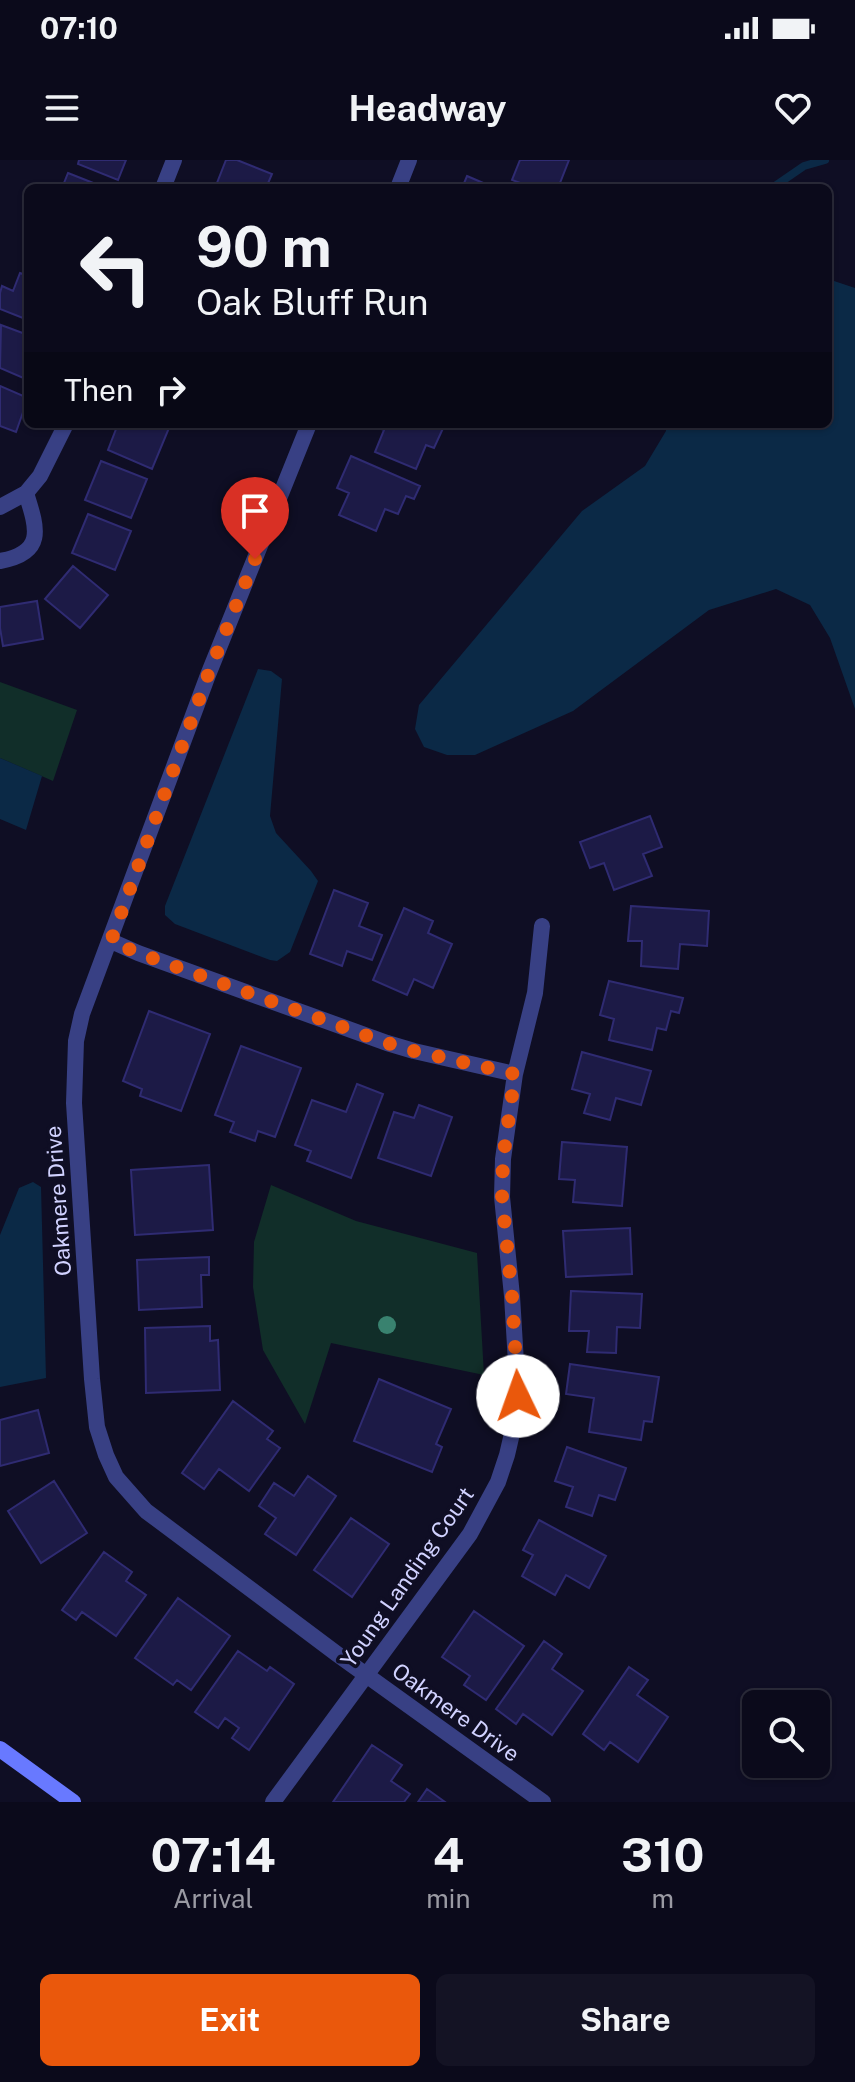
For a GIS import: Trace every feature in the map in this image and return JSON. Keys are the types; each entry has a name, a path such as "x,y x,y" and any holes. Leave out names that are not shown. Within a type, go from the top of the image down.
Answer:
{"main road":[{"path":"0,1749 73,1802"}],"street":[{"path":"165,184 174,160"},
{"path":"400,184 409,160"},
{"path":"0,507 26,493 40,476 64,428"},
{"name":"Oakmere Drive","path":"307,428 208,675 82,1014 76,1041 74,1103 97,1427 116,1477 146,1511 543,1802"},
{"path":"0,561 17,558 33,543 36,530 26,493"},
{"name":"Young Landing Court","path":"273,1802 470,1534 498,1482 507,1455 518,1396 502,1197 503,1159 515,1074 535,993 542,926"},
{"path":"111,941 387,1043 515,1074"}],"green space":[{"path":"0,682 77,710 53,781 0,758"},
{"path":"271,1185 356,1221 477,1253 484,1375 331,1343 305,1424 263,1350 253,1287 254,1242"}],"water":[{"path":"832,280 855,288 855,709 830,638 810,605 776,589 709,610 573,711 475,755 447,755 424,747 415,729 419,705 582,511 645,466 666,428 832,428"},
{"path":"258,669 271,671 282,679 270,816 276,833 318,881 290,952 277,961 175,924 165,915 165,906"},
{"path":"0,758 42,776 26,830 0,819"},
{"path":"33,1182 41,1187 46,1378 0,1387 0,1235 19,1188"}],"building":[{"path":"79,160 126,160 118,180 78,164"},
{"path":"226,160 237,160 272,174 268,184 217,184"},
{"path":"520,160 569,160 560,184 523,184 512,180"},
{"path":"68,173 96,184 64,184"},
{"path":"467,176 486,184 464,184"},
{"path":"20,273 24,274 24,318 0,309 2,286 13,291"},
{"path":"1,325 24,334 24,378 0,368"},
{"path":"0,386 24,396 24,409 16,432 0,426"},
{"path":"116,428 169,428 152,469 108,450"},
{"path":"379,428 443,428 434,448 426,445 416,469 375,452 384,430"},
{"path":"351,456 420,486 414,499 406,496 398,514 385,509 376,531 339,515 349,493 337,488"},
{"path":"101,461 147,479 131,518 85,500"},
{"path":"88,514 131,531 115,570 72,553"},
{"path":"73,566 108,595 80,628 45,599"},
{"path":"37,601 43,639 3,646 0,607"},
{"path":"650,816 662,847 643,854 652,876 614,890 604,863 590,868 580,842"},
{"path":"334,890 368,903 359,926 382,935 372,960 347,951 342,966 310,954"},
{"path":"631,906 709,911 707,946 680,944 678,969 641,966 642,941 628,941"},
{"path":"404,908 433,921 428,933 452,944 433,988 414,979 407,995 373,980"},
{"path":"609,981 683,998 679,1013 671,1011 666,1030 657,1028 652,1050 609,1040 614,1019 600,1015"},
{"path":"149,1011 210,1034 181,1111 140,1096 142,1089 123,1081"},
{"path":"241,1046 301,1068 275,1137 258,1131 255,1141 230,1132 234,1122 215,1115"},
{"path":"582,1052 651,1071 641,1105 616,1098 610,1120 584,1113 590,1094 572,1089"},
{"path":"357,1084 383,1094 351,1178 307,1161 311,1151 295,1145 312,1100 346,1112"},
{"path":"419,1105 452,1117 431,1176 378,1158 394,1112 414,1118"},
{"path":"562,1142 627,1147 622,1206 573,1202 575,1180 559,1179"},
{"path":"209,1165 213,1230 135,1235 131,1170"},
{"path":"630,1228 632,1274 566,1277 563,1231"},
{"path":"209,1257 209,1275 201,1275 202,1307 139,1310 137,1260"},
{"path":"571,1291 642,1294 640,1328 617,1327 616,1353 587,1352 589,1331 569,1331"},
{"path":"210,1326 210,1341 218,1340 220,1390 146,1393 145,1328"},
{"path":"570,1364 659,1377 652,1422 644,1421 641,1440 589,1432 594,1398 566,1394"},
{"path":"379,1379 451,1409 436,1444 442,1447 432,1472 354,1441"},
{"path":"233,1401 273,1431 267,1439 280,1448 249,1491 219,1469 204,1489 182,1473"},
{"path":"38,1410 49,1453 0,1466 0,1420"},
{"path":"567,1447 626,1468 615,1500 599,1495 592,1516 566,1507 573,1487 555,1481"},
{"path":"308,1476 336,1496 296,1555 265,1534 276,1518 259,1506 274,1483 294,1496"},
{"path":"54,1481 87,1533 41,1563 8,1511"},
{"path":"351,1518 389,1544 352,1597 314,1570"},
{"path":"539,1520 606,1556 589,1588 566,1575 555,1595 522,1576 533,1555 523,1550"},
{"path":"104,1552 132,1572 126,1581 146,1595 116,1636 82,1612 76,1620 62,1610"},
{"path":"178,1598 230,1636 191,1690 177,1680 173,1685 135,1658"},
{"path":"474,1611 524,1646 486,1700 464,1685 470,1676 442,1657"},
{"path":"544,1641 562,1654 552,1669 583,1691 552,1735 523,1714 516,1724 496,1709"},
{"path":"238,1651 267,1671 270,1667 294,1684 249,1750 232,1738 239,1728 225,1718 218,1728 195,1712"},
{"path":"629,1667 648,1680 637,1695 668,1717 638,1762 610,1742 604,1750 583,1734"},
{"path":"372,1745 402,1765 391,1781 410,1794 404,1802 333,1802"},
{"path":"427,1789 445,1802 418,1802"}],"waterway":[{"path":"778,184 804,166 825,160"}],"route":[{"path":"255,559 208,675 111,941 387,1043 515,1074 503,1159 502,1197 518,1396"}]}
